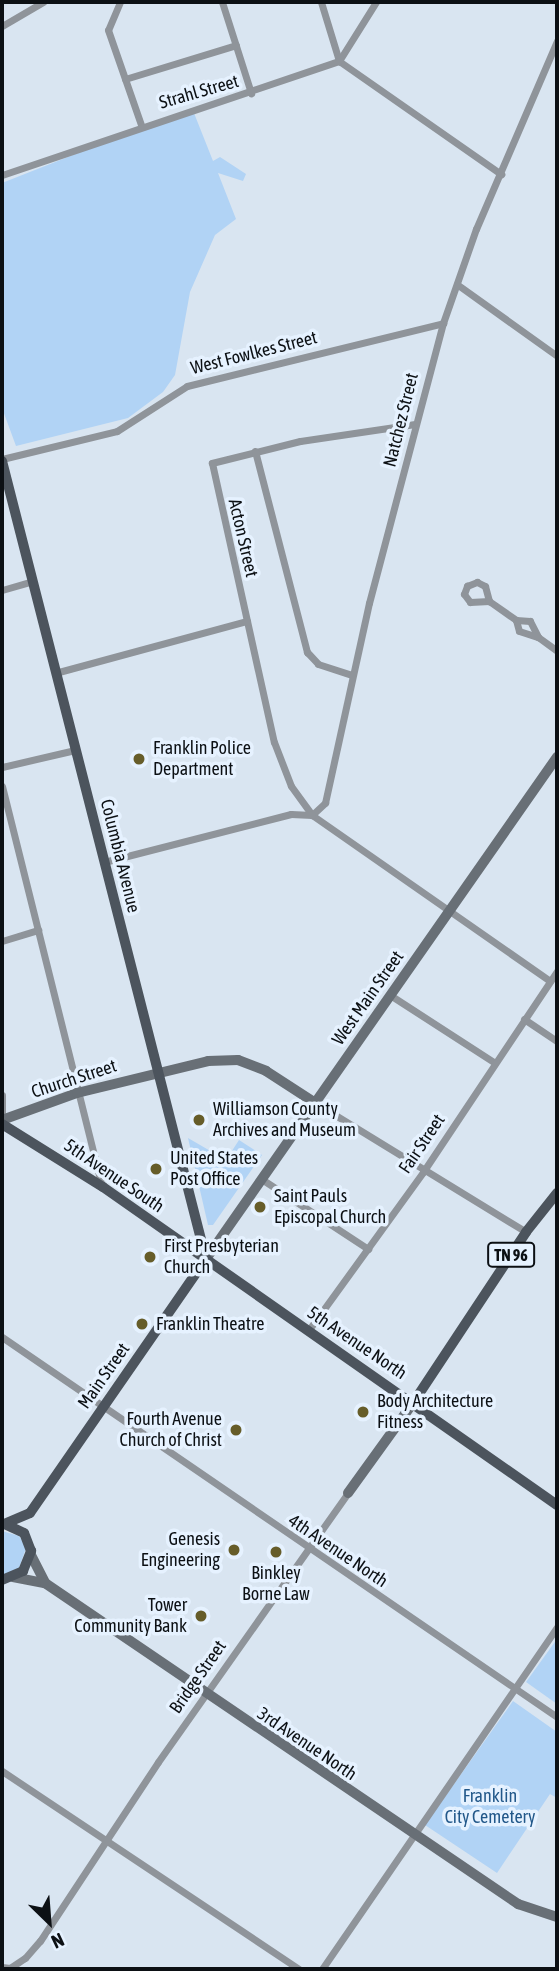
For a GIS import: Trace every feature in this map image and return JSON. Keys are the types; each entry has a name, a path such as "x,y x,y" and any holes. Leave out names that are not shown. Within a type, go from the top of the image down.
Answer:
{"main road":[{"name":"Columbia Avenue","path":"2,460 205,1259"},
{"name":"West Main Street","path":"205,1259 263,1180 446,912 557,757"},
{"name":"Church Street","path":"2,1122 77,1093 157,1070 238,1060 266,1071 314,1102"},
{"name":"5th Avenue South","path":"2,1122 103,1187 205,1259"},
{"name":"TN 96","path":"413,1403 526,1233 557,1193"},
{"name":"5th Avenue North","path":"205,1259 557,1505"},
{"name":"Main Street","path":"30,1513 205,1259"},
{"name":"Bridge Street","path":"348,1493 413,1403"},
{"path":"3,1524 30,1513 28,1540 31,1555 25,1569 8,1578"},
{"path":"3,1524 19,1528 28,1540"},
{"name":"3rd Avenue North","path":"31,1555 45,1583"},
{"name":"3rd Avenue North","path":"8,1578 45,1583 518,1904 557,1917"}],"street":[{"path":"2,26 43,2"},
{"path":"120,2 108,30 141,125"},
{"path":"222,2 251,93"},
{"path":"321,2 339,61 501,174"},
{"path":"339,61 376,2"},
{"path":"125,79 236,45"},
{"name":"Natchez Street","path":"312,815 325,803 352,675 443,323 476,229 556,45"},
{"name":"Strahl Street","path":"2,176 141,125 251,93 339,61"},
{"path":"458,285 555,355 557,344"},
{"name":"West Fowlkes Street","path":"2,460 117,431 198,383 443,323"},
{"name":"Acton Street","path":"415,424 219,457 210,467 277,754 298,798 312,815 446,912 550,981"},
{"path":"255,451 307,652 318,664 352,675"},
{"path":"2,590 33,581"},
{"path":"489,601 516,620 530,621 538,637 557,650"},
{"path":"516,620 519,631 528,638 538,637"},
{"path":"55,673 247,621"},
{"path":"2,767 75,750"},
{"path":"2,786 77,1093 103,1187"},
{"path":"104,862 291,814 312,815"},
{"path":"2,941 38,930"},
{"name":"Fair Street","path":"308,1331 424,1172 557,971"},
{"path":"390,995 495,1063"},
{"path":"524,1019 557,1041"},
{"path":"2,1096 2,1112"},
{"path":"314,1102 526,1233"},
{"path":"263,1180 368,1249"},
{"name":"4th Avenue North","path":"2,1337 557,1717"},
{"name":"Bridge Street","path":"6,1968 40,1941 206,1694 348,1493"},
{"path":"322,1969 412,1834 557,1628"},
{"path":"2,1771 299,1969"}],"green space":[{"path":"192,108 213,161 220,157 246,174 243,181 218,173 236,219 215,235 190,292 175,375 163,392 128,418 16,446 2,408 2,183"},
{"path":"188,1138 226,1160 239,1140 262,1155 213,1225 208,1225"},
{"path":"2,1531 19,1536 26,1548 19,1568 6,1574 2,1574"},
{"path":"557,1639 557,1704 526,1682"},
{"name":"Franklin City Cemetery","path":"513,1701 557,1732 557,1798 550,1794 497,1873 425,1825"}],"place":[{"name":"Franklin Police Department","path":"139,759"},
{"name":"Williamson County Archives and Museum","path":"199,1120"},
{"name":"United States Post Office","path":"156,1169"},
{"name":"Saint Pauls Episcopal Church","path":"260,1207"},
{"name":"First Presbyterian Church","path":"150,1257"},
{"name":"Franklin Theatre","path":"142,1324"},
{"name":"Body Architecture Fitness","path":"363,1412"},
{"name":"Fourth Avenue Church of Christ","path":"236,1430"},
{"name":"Genesis Engineering","path":"234,1550"},
{"name":"Binkley Borne Law","path":"276,1552"},
{"name":"Tower Community Bank","path":"201,1616"}]}
